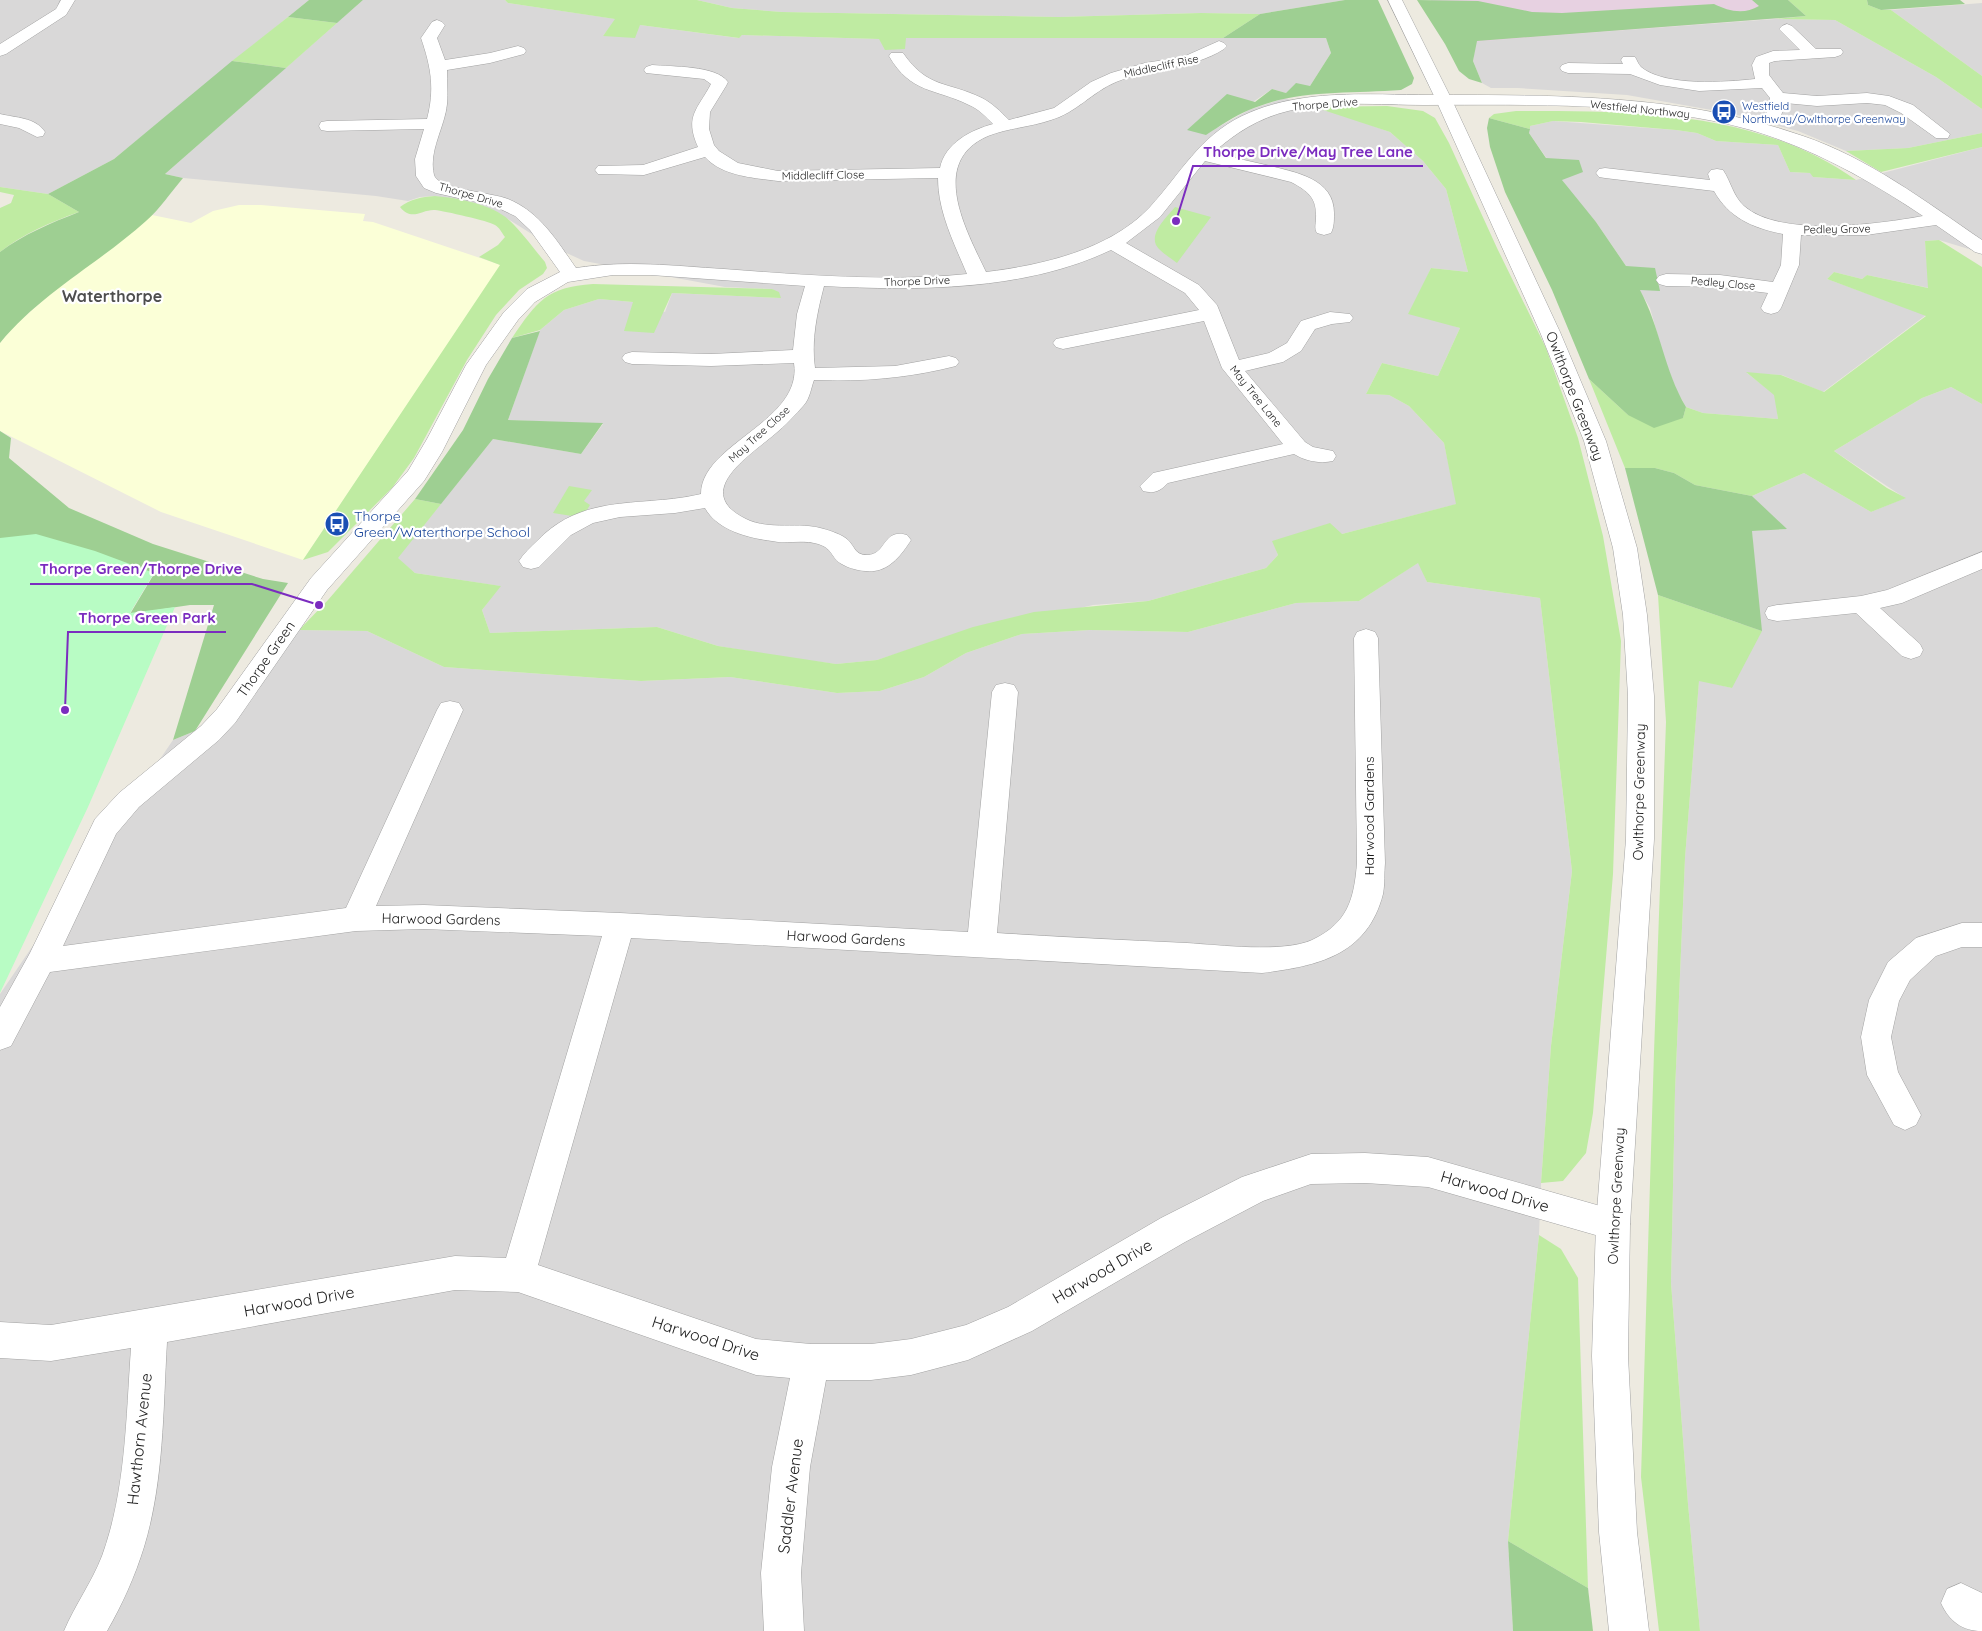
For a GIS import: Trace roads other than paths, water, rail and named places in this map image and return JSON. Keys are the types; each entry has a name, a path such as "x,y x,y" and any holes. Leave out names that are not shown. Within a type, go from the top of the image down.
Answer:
{"street":[{"path":"0,51 61,12 68,0"},
{"name":"Owlthorpe Greenway","path":"1395,0 1444,100 1550,332 1595,441 1625,548 1631,587 1641,696 1640,839 1613,1224 1610,1356 1618,1532 1629,1631"},
{"name":"Thorpe Drive","path":"437,25 429,38 439,66 439,105 432,124 424,159 425,176 430,184 442,189 500,202 521,212 536,226 571,274 600,270 658,271 816,281 925,281 979,278 1033,270 1112,244 1155,212 1200,155 1228,131 1249,119 1271,110 1308,103 1444,100"},
{"path":"1787,29 1812,53"},
{"name":"Middlecliff Rise","path":"945,173 953,155 964,142 980,134 1056,114 1071,106 1092,88 1114,76 1135,70 1190,61 1204,56 1219,46"},
{"path":"439,66 490,58 518,51"},
{"path":"1835,52 1772,56 1762,60 1758,67 1760,75 1778,97 1817,101 1867,98 1898,104 1942,134"},
{"path":"897,56 902,68 913,77 938,89 975,101 990,111 1005,126"},
{"path":"1568,68 1631,64 1668,84 1689,87 1768,83"},
{"path":"604,170 644,170 708,150 703,141 700,127 701,113 720,82 708,75 652,70"},
{"path":"1849,84 1867,98"},
{"path":"1768,130 1778,97"},
{"name":"Westfield Northway","path":"1444,100 1611,105 1706,116 1768,130 1831,154 1891,188 1982,248"},
{"path":"0,119 27,125 34,128 37,132"},
{"path":"327,126 432,124"},
{"name":"Middlecliff Close","path":"708,150 718,159 734,167 754,173 778,176 945,173"},
{"path":"1200,155 1297,178 1311,185 1321,194 1326,204 1324,229"},
{"path":"945,173 948,204 979,278"},
{"name":"Pedley Grove","path":"1605,173 1718,180 1728,199 1741,213 1770,225 1792,229 1818,231 1891,228 1939,219"},
{"path":"1771,308 1790,265 1792,229"},
{"name":"May Tree Lane","path":"1112,244 1158,268 1192,289 1207,305 1232,368 1297,447"},
{"name":"Thorpe Green","path":"0,1036 41,961 104,827 129,800 210,733 226,716 319,584 416,476 428,459 473,370 508,319 524,302 546,285 571,274"},
{"name":"Pedley Close","path":"1666,280 1720,281 1779,289"},
{"name":"May Tree Close","path":"712,499 712,486 718,475 733,457 769,428 797,400 805,365 807,314 816,281"},
{"path":"1063,344 1211,314"},
{"path":"1232,368 1276,358 1294,347 1308,325 1330,318 1343,318"},
{"path":"632,358 805,365 865,376 925,368 948,362"},
{"path":"1151,486 1161,478 1297,447 1307,453 1325,456"},
{"path":"531,561 568,526 599,513 614,509 691,505 712,499 720,514 739,525 772,534 817,535 839,544 847,557 858,562 874,563 887,556 899,540"},
{"path":"1778,613 1861,604 1893,597 1982,560"},
{"path":"1861,604 1911,650"},
{"name":"Harwood Gardens","path":"41,961 356,919 424,917 620,925 1262,960 1293,957 1317,951 1339,937 1357,920 1368,897 1371,863 1366,638"},
{"path":"981,946 1005,692"},
{"path":"356,919 450,710"},
{"path":"518,1274 620,925"},
{"path":"1906,1115 1883,1075 1876,1037 1884,1000 1900,971 1926,947 1962,935 1982,935"},
{"name":"Harwood Drive","path":"0,1340 50,1343 455,1273 518,1274 756,1357 811,1362 871,1362 911,1357 968,1342 1020,1319 1173,1230 1254,1188 1311,1170 1365,1168 1428,1172 1613,1224"},
{"name":"Hawthorn Avenue","path":"84,1631 97,1609 125,1546 129,1528 138,1484 150,1327"},
{"name":"Saddler Avenue","path":"784,1631 781,1573 791,1466 811,1362"}],"place":[{"name":"Westfield Northway/Owlthorpe Greenway","path":"1724,112"},
{"name":"Thorpe Drive/May Tree Lane","path":"1176,221"},
{"name":"Thorpe Green/Waterthorpe School","path":"337,524"},
{"name":"Thorpe Green/Thorpe Drive","path":"319,605"},
{"name":"Thorpe Green Park","path":"65,710"}],"district":[{"name":"Waterthorpe","path":"112,296"}]}
